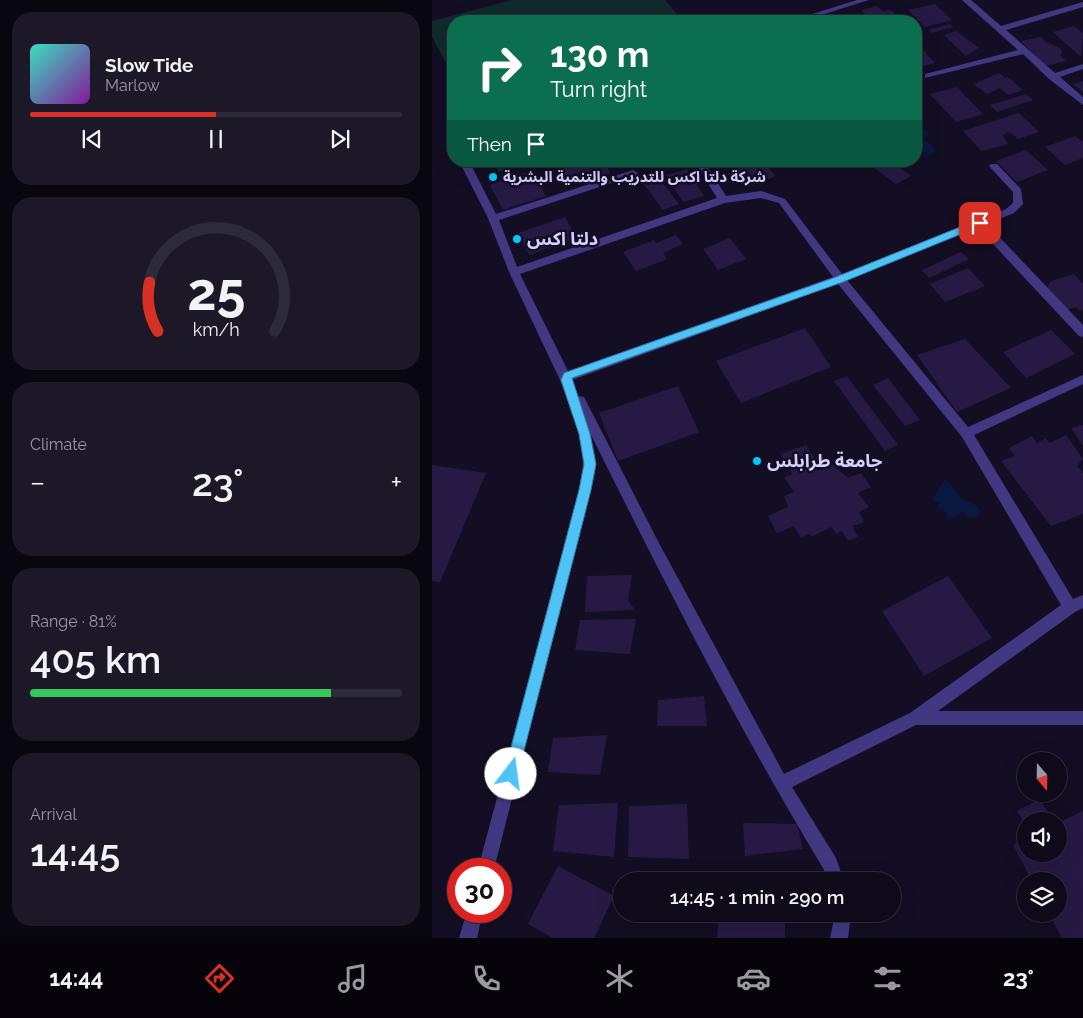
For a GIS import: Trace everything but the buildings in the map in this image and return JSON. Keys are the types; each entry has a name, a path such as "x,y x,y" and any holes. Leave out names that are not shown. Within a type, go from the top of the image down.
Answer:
{"street":[{"path":"814,15 865,0"},
{"path":"966,0 1082,102"},
{"path":"1001,29 1082,4"},
{"path":"928,76 1024,51"},
{"path":"1052,77 1082,66"},
{"path":"567,378 840,279 1010,211 1018,204 1018,191 994,166"},
{"path":"467,167 493,218 514,272 655,549 781,784 830,864 833,872"},
{"path":"703,167 723,200"},
{"path":"493,218 633,173"},
{"path":"514,272 723,200 749,194 775,197 782,201 840,279 966,433 1076,604 915,718 781,784"},
{"path":"980,223 1082,333"},
{"path":"489,858 585,490 590,464 585,434 567,378"},
{"path":"966,433 1082,379"},
{"path":"915,718 1082,718"},
{"path":"839,938 842,922"},
{"path":"468,938 472,923"}],"green space":[{"path":"512,0 665,0 678,15 455,15"},
{"path":"447,17 447,65 432,37 432,21"},
{"path":"496,167 515,167 499,172"}],"water":[{"path":"922,129 926,130 929,134 923,140 932,145 935,150 934,154 928,155 922,150"},
{"path":"945,479 962,499 975,505 981,511 974,518 967,517 963,511 954,518 948,519 945,510 938,509 939,502 931,501"}],"place":[{"name":"شركة دلتا اكس للتدريب والتنمية البشرية","path":"493,177"},
{"name":"دلتا اكس","path":"517,239"},
{"name":"جامعة طرابلس","path":"757,461"}],"route":[{"path":"511,774 585,490 590,464 585,434 566,380 568,376 840,279 980,223"}]}
